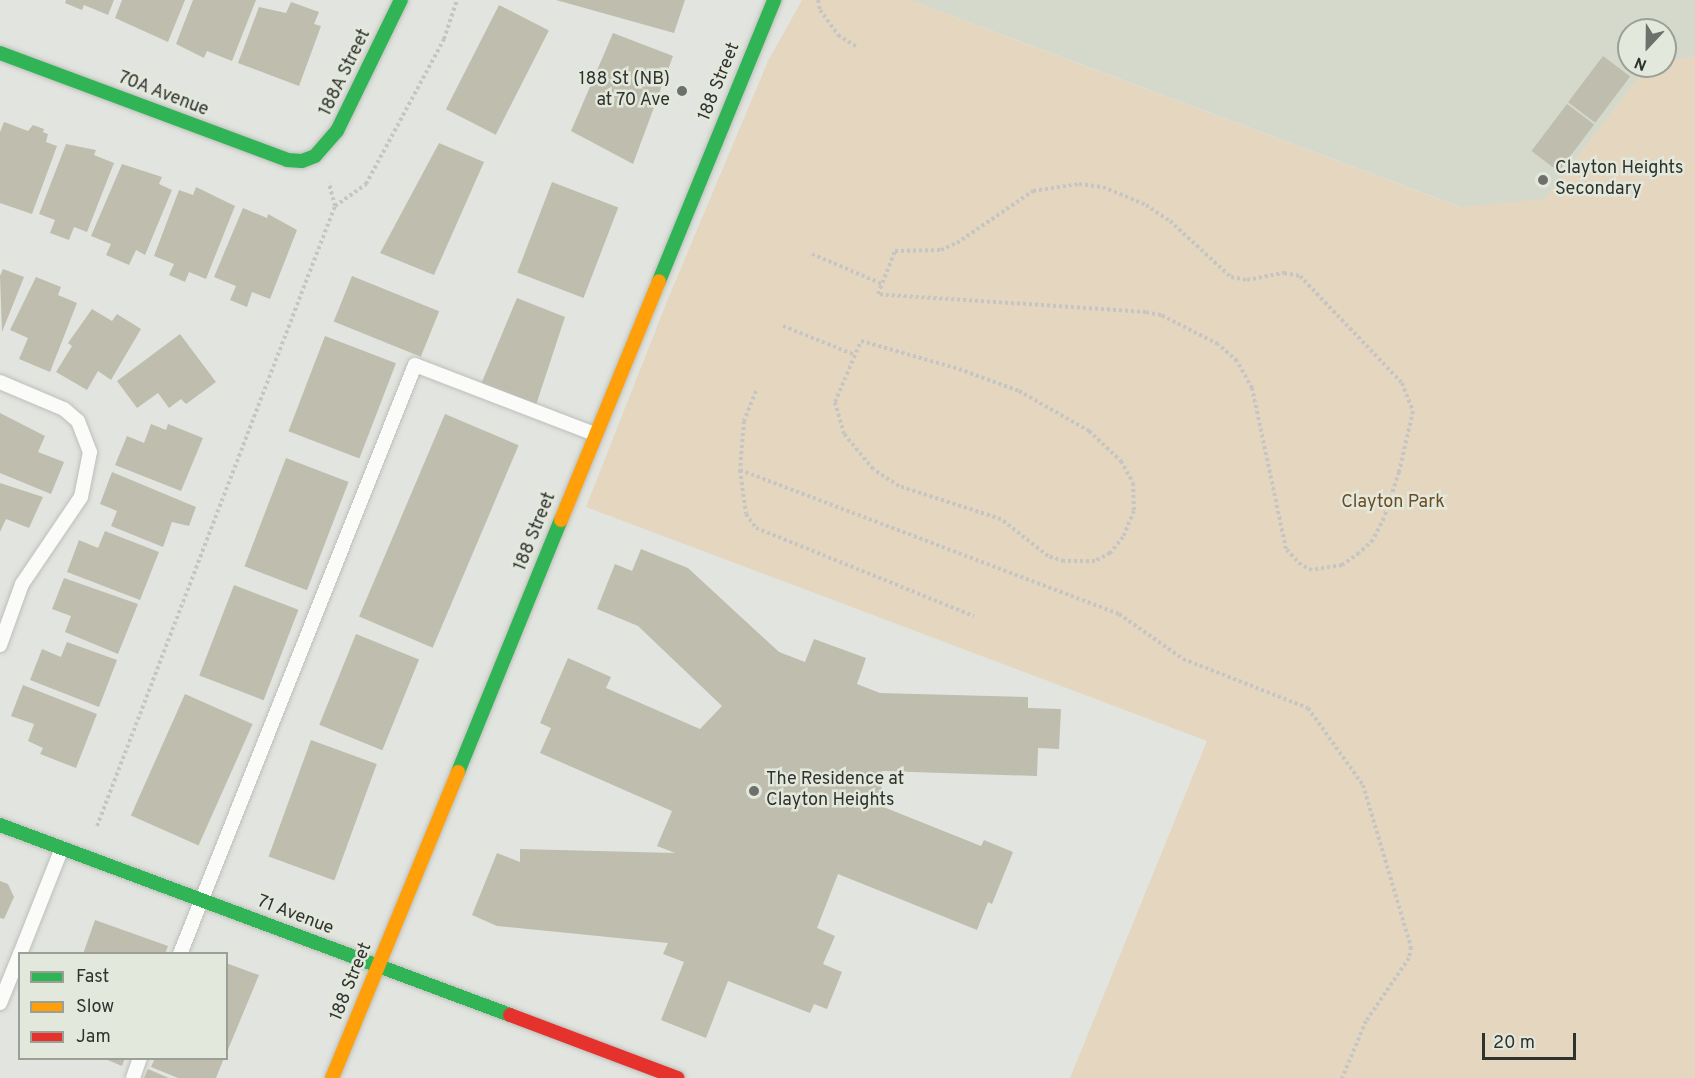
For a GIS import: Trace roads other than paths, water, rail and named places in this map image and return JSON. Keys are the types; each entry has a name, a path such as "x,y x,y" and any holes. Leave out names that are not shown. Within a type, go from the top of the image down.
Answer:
{"street":[{"name":"188 Street","path":"332,1078 774,0"},
{"name":"188A Street","path":"315,156 337,131 398,1"},
{"name":"70A Avenue","path":"0,52 287,160 315,156"},
{"name":"71 Avenue","path":"0,825 678,1078"}],"lane":[{"path":"181,952 415,365 595,434"},
{"path":"0,382 64,409 78,421 90,452 81,497 22,584 0,645"},
{"path":"21,952 62,848"},
{"path":"0,1003 18,959"},
{"path":"133,1078 140,1060"}],"place":[{"name":"188 St (NB) at 70 Ave","path":"682,91"},
{"name":"Clayton Heights Secondary","path":"1543,180"},
{"name":"The Residence at Clayton Heights","path":"754,791"}],"park label":[{"name":"Clayton Park","path":"1393,503"}]}
